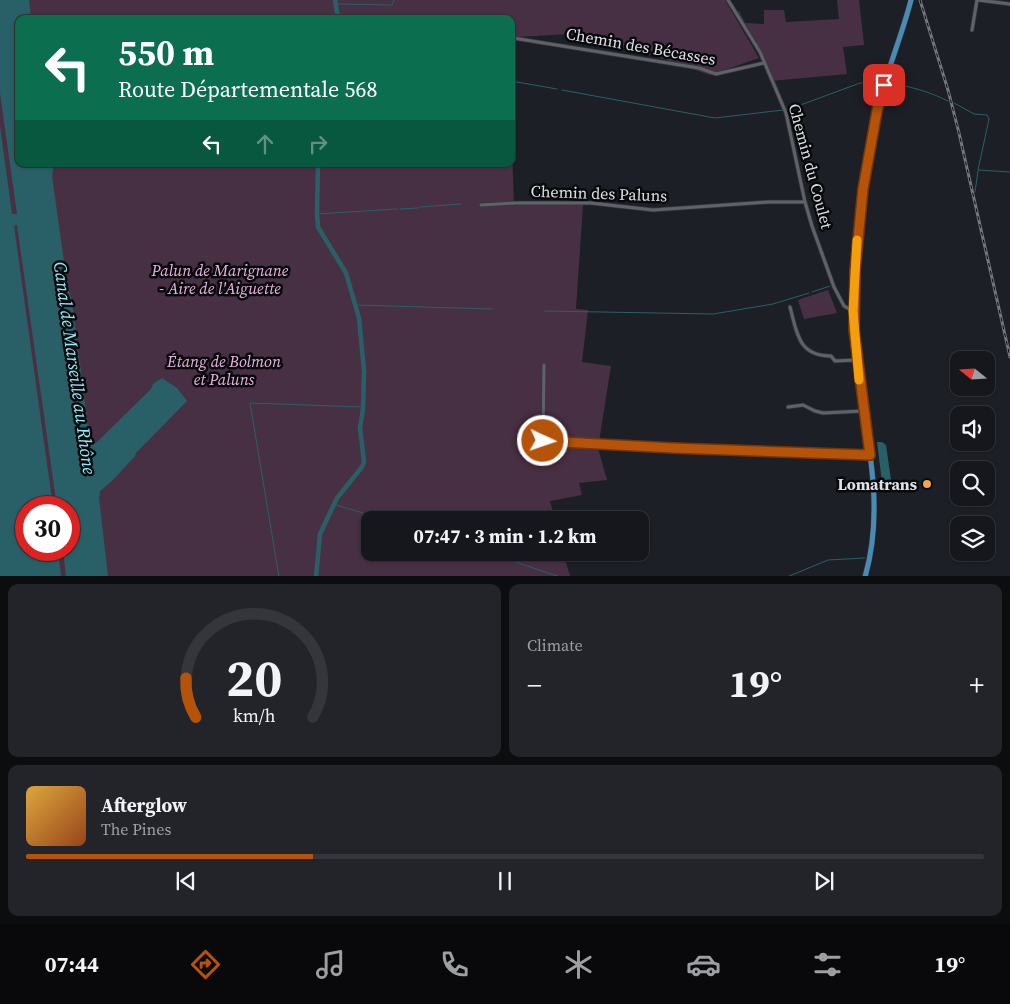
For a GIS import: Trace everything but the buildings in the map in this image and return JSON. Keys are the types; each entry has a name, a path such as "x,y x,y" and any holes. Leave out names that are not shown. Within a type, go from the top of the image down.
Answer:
{"main road":[{"path":"865,576 872,550 875,520 870,455 857,360 853,311 859,220 877,111 912,0"}],"street":[{"name":"Chemin du Coulet","path":"728,0 760,52 786,113 805,202 834,287 844,306 853,311"},
{"path":"972,30 978,0 1010,4"},
{"name":"Chemin des Bécasses","path":"515,38 700,68 714,74 764,63"},
{"name":"Chemin des Paluns","path":"482,205 591,203 653,210 768,202 805,202"},
{"path":"790,307 799,340 807,349 819,356 831,356 835,361 857,360"},
{"path":"544,365 543,441 870,455"},
{"path":"788,407 803,406 824,413 863,410"}],"green space":[{"name":"Étang de Bolmon et Paluns","path":"0,0 725,0 759,58 710,75 657,57 568,34 517,37 515,36 515,15 15,15 15,167 513,167 514,205 583,205 576,309 588,310 582,362 611,366 598,448 607,480 579,483 582,495 550,501 553,511 361,511 361,561 565,561 570,576 0,576"},
{"path":"837,0 859,0 864,45 843,47 847,74 770,81 759,54 733,12 739,11 745,23 764,24 764,10 784,10 786,22 839,19"},
{"path":"828,290 837,313 804,319 798,300"}],"water":[{"name":"Canal de Marseille au Rhône","path":"0,0 29,0 31,15 15,15 15,167 54,167 52,176 67,283 72,302 89,435 93,442 96,443 151,389 153,384 162,378 177,388 187,401 136,453 113,480 100,491 99,498 108,576 66,576 64,561 80,561 80,496 55,496 17,225 14,226 51,496 15,496 15,561 59,561 61,576 0,576 0,126 12,214 17,214 0,93"},
{"path":"877,442 882,442 886,445 891,480 889,484 882,482"}],"waterway":[{"path":"335,0 337,15"},
{"path":"336,4 392,5 394,0"},
{"path":"515,82 557,89"},
{"path":"787,110 860,83 881,84"},
{"path":"887,83 918,89 948,101"},
{"path":"562,90 715,118 783,110"},
{"path":"954,103 974,114 987,115 989,119 978,170 1010,172"},
{"path":"316,576 320,534 337,498 364,462 360,428 363,409 364,371 359,318 346,273 318,227 318,167"},
{"path":"975,192 978,171"},
{"path":"420,207 461,204"},
{"path":"400,209 418,208"},
{"path":"317,214 397,209"},
{"path":"812,292 830,286"},
{"path":"545,311 713,314 773,304 809,293"},
{"path":"355,305 492,309"},
{"path":"279,576 250,403 363,407"},
{"path":"334,503 361,512"},
{"path":"789,576 828,560 865,558"},
{"path":"513,561 557,576"}],"railway":[{"path":"920,0 948,90 959,133 1010,357"}],"slow traffic":[{"path":"857,240 853,311 859,380"}],"place":[{"name":"Lomatrans","path":"927,484"}],"route":[{"path":"543,441 870,455 856,353 853,311 856,247 863,189 877,111 884,85"}],"park label":[{"name":"Palun de Marignane - Aire de l'Aiguette","path":"220,279"}]}
